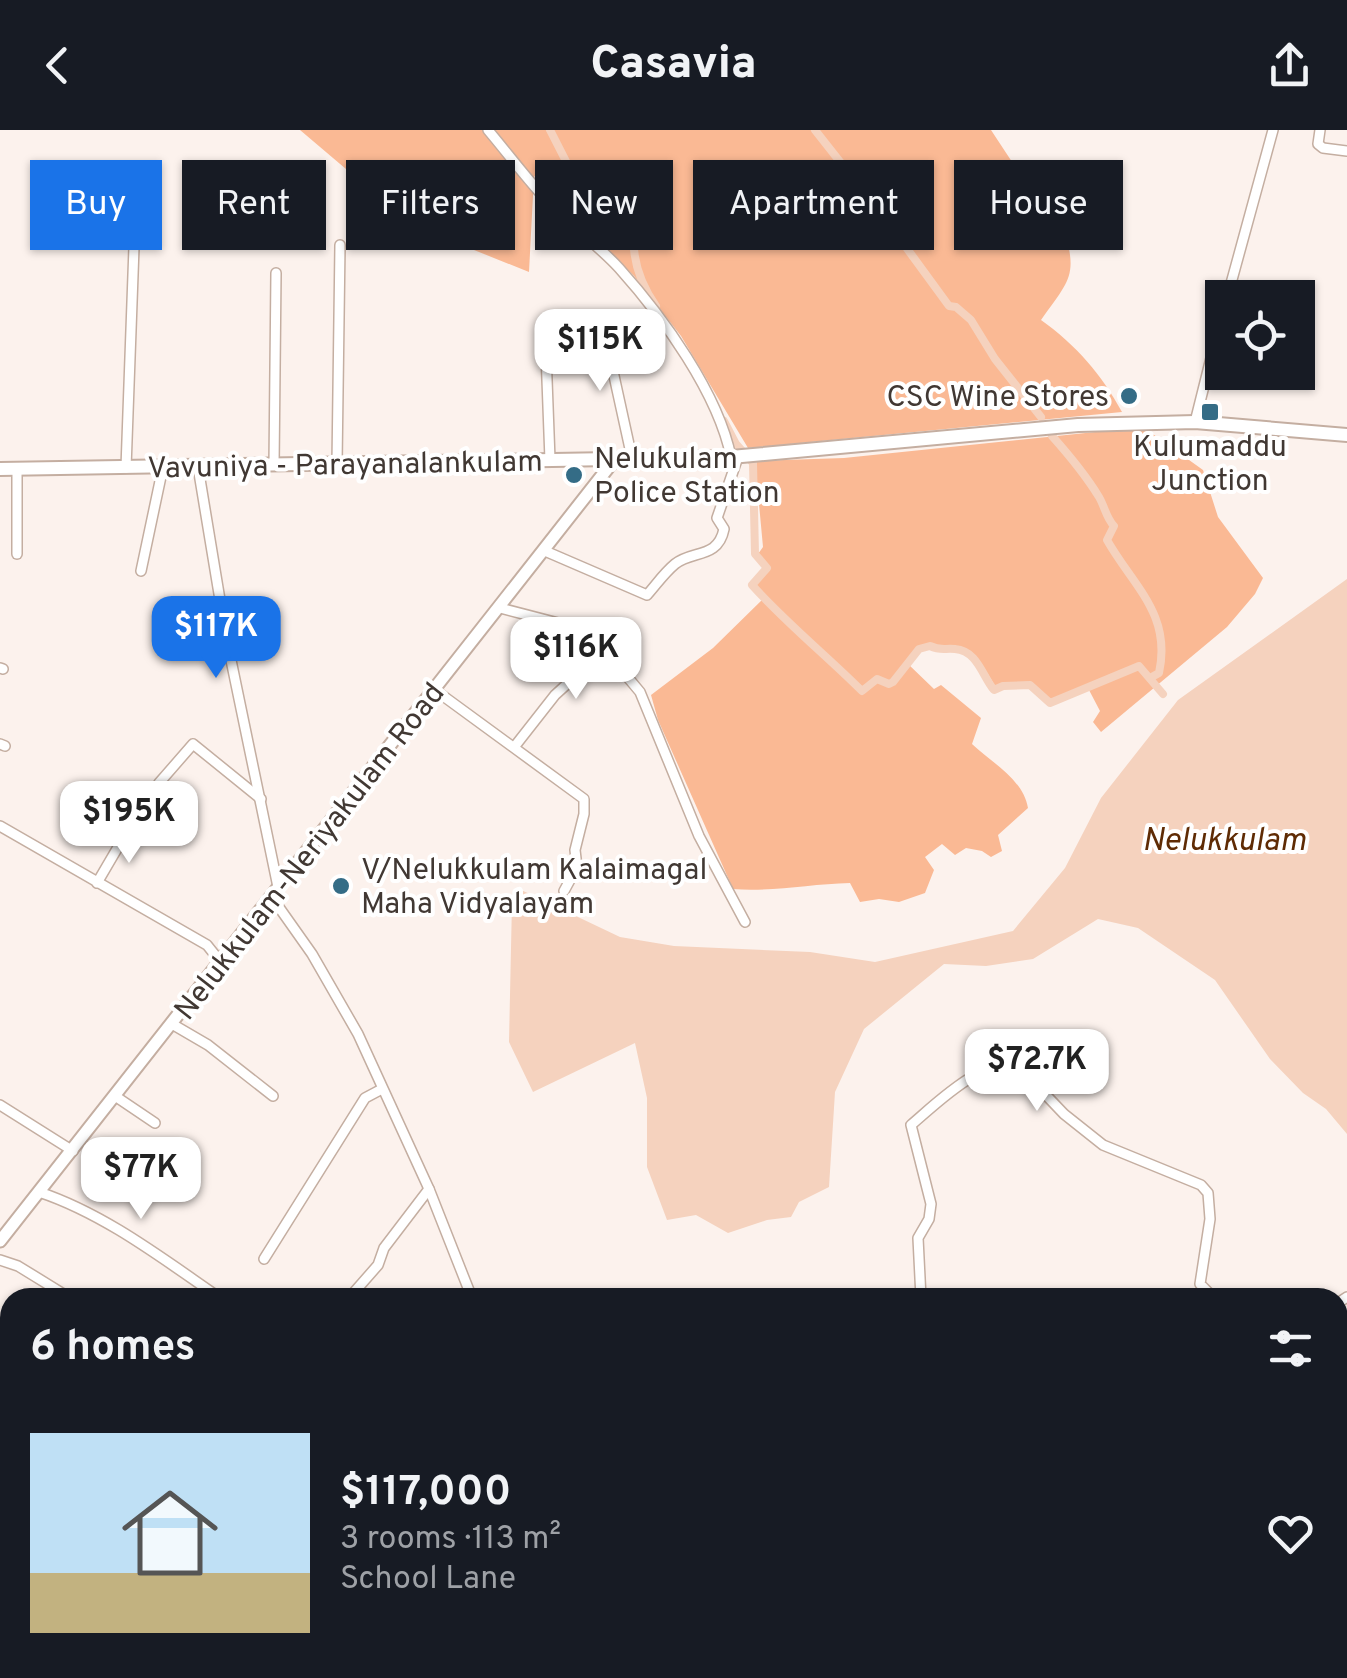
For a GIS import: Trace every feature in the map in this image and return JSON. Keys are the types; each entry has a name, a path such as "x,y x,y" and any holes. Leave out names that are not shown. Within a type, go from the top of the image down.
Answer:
{"highway":[{"name":"Vavuniya - Parayanalankulam","path":"0,469 735,457 1078,425 1195,422 1347,435"}],"main road":[{"name":"Nelukkulam-Neriyakulam Road","path":"0,1241 616,458"}],"street":[{"path":"488,130 548,202 617,266 666,326 690,361 735,457 717,518 724,529 723,536 712,551 678,561 647,596 546,551"},
{"path":"1232,280 1273,130"},
{"path":"1320,130 1318,144 1323,148 1347,151"},
{"path":"337,464 340,245"},
{"path":"126,468 134,250"},
{"path":"274,466 276,273"},
{"path":"602,321 632,458"},
{"path":"546,353 550,460"},
{"path":"1195,422 1205,382"},
{"path":"141,571 163,467"},
{"path":"198,467 226,636 261,798 274,891 358,1034 429,1189 468,1288"},
{"path":"17,554 18,469"},
{"path":"500,608 566,623 597,638 648,708 699,836 745,922"},
{"path":"516,746 536,716 588,665 597,638"},
{"path":"435,690 584,799 574,850 577,867 564,891"},
{"path":"159,783 193,744 261,798"},
{"path":"0,826 207,945 219,960"},
{"path":"97,883 128,830"},
{"path":"172,1024 208,1045 273,1096"},
{"path":"920,1288 918,1238 931,1204 911,1125 985,1069 1000,1065 1016,1066 1023,1071 1064,1114 1103,1145 1208,1192 1210,1219 1200,1284 1204,1288"},
{"path":"264,1259 365,1098 382,1089"},
{"path":"115,1096 155,1123"},
{"path":"0,1105 73,1151"},
{"path":"358,1288 429,1189"},
{"path":"39,1192 69,1202 205,1288"},
{"path":"0,1260 54,1288"}],"shaded area":[{"path":"300,130 991,130 1011,160 954,160 954,250 1069,250 1069,275 1041,320 1087,362 1122,412 748,448 681,336 608,250 673,250 673,160 535,160 529,272 474,250 515,250 515,160 346,160 346,169"},
{"path":"1143,427 1203,470 1218,517 1263,578 1255,594 1227,627 1101,732 1093,722 1100,711 1089,690 1050,701 1030,683 995,686 979,662 965,651 919,649 907,663 934,689 941,685 981,718 972,744 1006,772 1025,798 1028,808 998,835 1002,851 991,857 966,848 955,855 942,844 925,857 934,870 925,893 899,902 860,902 850,883 733,889 658,720 651,695 713,648 765,597 756,585 769,568 758,554 763,547 755,461 844,458"}],"water":[{"name":"Nelukkulam","path":"1347,579 1347,1134 1326,1109 1303,1093 1270,1059 1215,980 1138,928 1098,919 1033,959 986,966 944,964 864,1029 835,1092 829,1187 799,1202 791,1217 728,1233 696,1215 667,1220 647,1167 647,1098 635,1043 533,1092 509,1042 512,902 517,888 620,937 674,946 810,952 875,962 1013,931 1065,868 1101,798 1178,700"}],"waterway":[{"path":"550,130 572,173 594,183 634,227 638,268 656,306"},
{"path":"815,130 841,163 871,185 887,227 949,306 971,320 995,359 1041,417"},
{"path":"724,421 736,444 753,463 755,554 767,568 752,585 862,691 877,679 893,682 919,649 930,646 969,654 994,690 1030,685 1050,703 1139,666 1163,694"},
{"path":"1052,436 1099,497 1114,526 1107,540 1155,617 1162,652 1159,673 1150,678"}],"place":[{"name":"CSC Wine Stores","path":"1129,396"},
{"name":"Kulumaddu Junction","path":"1210,412"},
{"name":"Nelukulam Police Station","path":"574,475"},
{"name":"V/Nelukkulam Kalaimagal Maha Vidyalayam","path":"341,886"}]}
